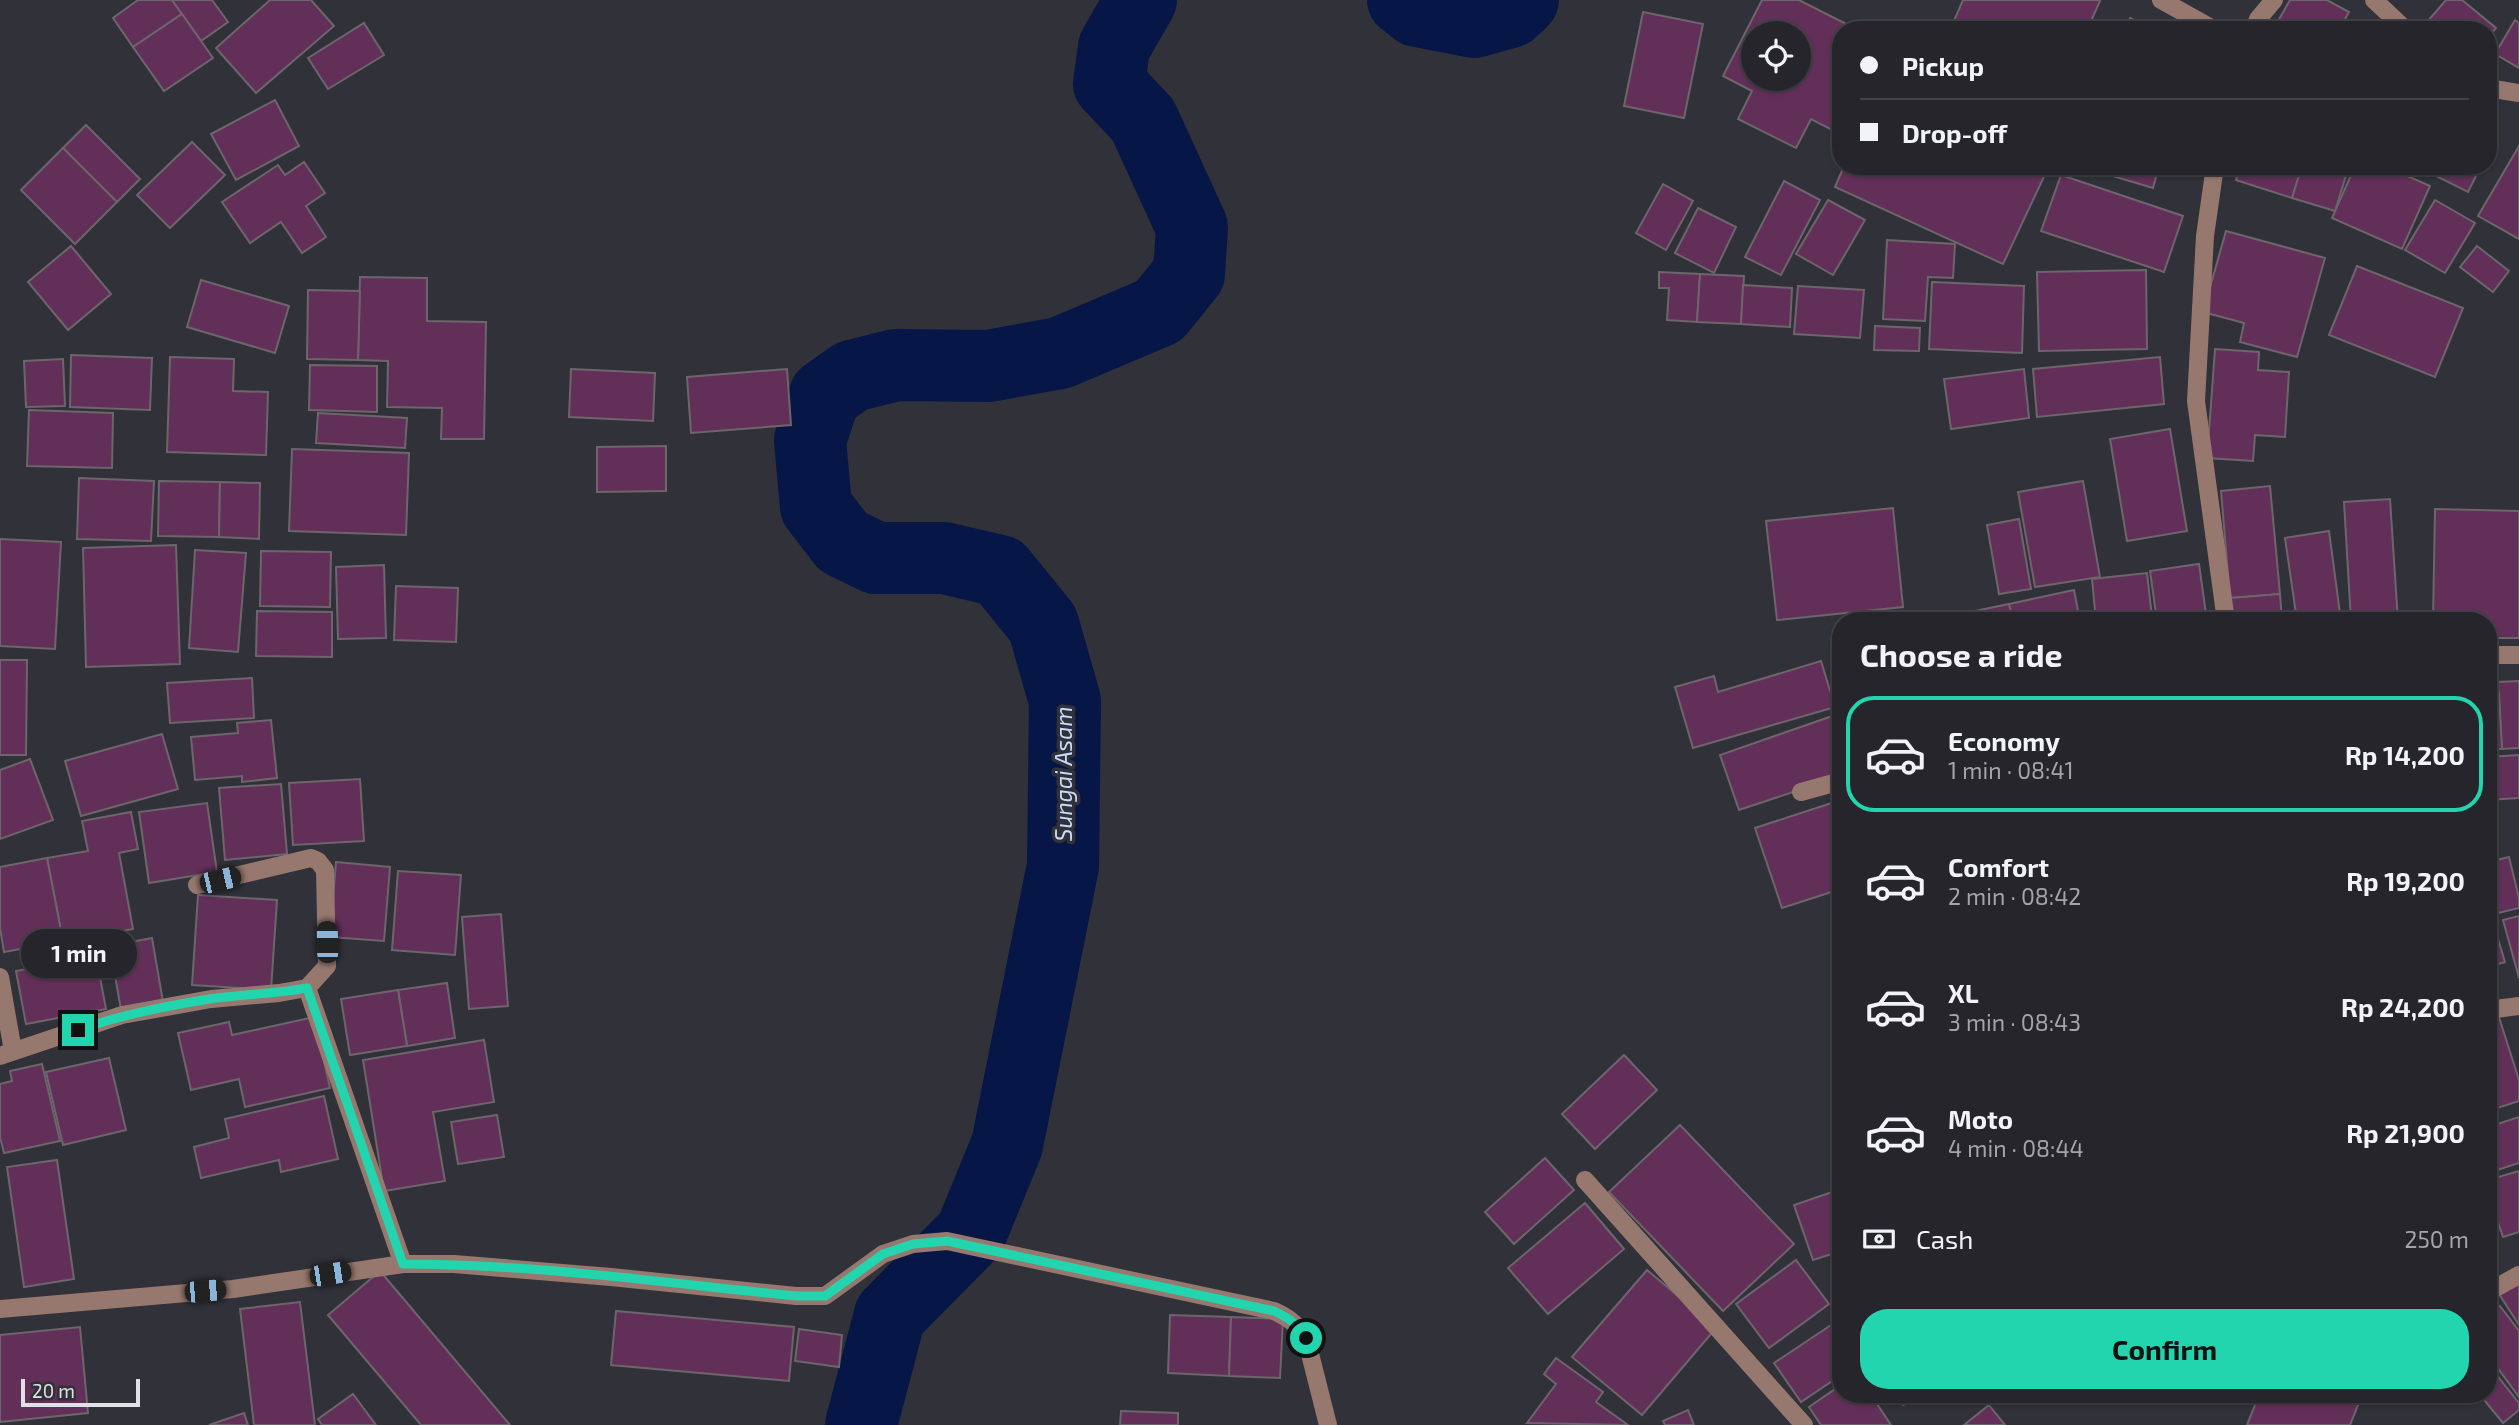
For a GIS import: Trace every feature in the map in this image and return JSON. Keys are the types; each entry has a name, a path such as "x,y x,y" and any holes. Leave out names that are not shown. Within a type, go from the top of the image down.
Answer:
{"street":[{"path":"2161,0 2199,21"},
{"path":"2257,21 2274,0"},
{"path":"2374,0 2396,21"},
{"path":"2497,89 2519,93"},
{"path":"2214,175 2205,236 2196,401 2225,612"},
{"path":"2497,655 2519,655"},
{"path":"1801,792 1832,783"},
{"path":"0,977 6,1054 122,1015 211,999 307,988 327,966 325,870 318,861 311,858 197,885"},
{"path":"307,988 403,1264"},
{"path":"2497,1009 2519,1006"},
{"path":"1585,1180 1804,1425"},
{"path":"0,1309 233,1289 403,1264 454,1264 796,1296 825,1296 883,1254 913,1244 947,1241 1274,1311 1288,1317 1306,1338 1328,1425"},
{"path":"2497,1287 2519,1275"}],"building":[{"path":"138,0 172,0 182,14 133,47 113,18"},
{"path":"172,0 212,0 228,22 201,41"},
{"path":"270,0 311,0 334,26 256,93 216,48"},
{"path":"1762,0 1799,0 1840,21 1832,21 1832,130 1811,119 1796,148 1738,119 1752,91 1811,91 1811,21 1751,21"},
{"path":"1963,0 2100,1 2091,21 1954,21"},
{"path":"2290,0 2327,0 2349,12 2344,21 2278,21"},
{"path":"2446,0 2462,0 2488,21 2428,21"},
{"path":"1643,12 1703,24 1684,118 1624,106"},
{"path":"182,14 213,58 164,91 133,47"},
{"path":"2515,20 2519,23 2519,68 2497,55"},
{"path":"364,23 384,55 328,89 308,58"},
{"path":"1741,41 1741,85 1723,76"},
{"path":"275,100 299,146 236,180 211,134"},
{"path":"86,125 140,179 117,202 63,148"},
{"path":"192,142 225,175 170,228 137,195"},
{"path":"2519,146 2519,239 2478,216"},
{"path":"63,148 117,202 75,244 21,190"},
{"path":"304,162 325,193 306,206 326,237 302,253 281,222 250,243 222,202 278,165 285,175"},
{"path":"1840,175 2045,175 2003,264 1835,187"},
{"path":"2061,175 2183,216 2164,272 2041,231"},
{"path":"2109,175 2157,175 2153,188"},
{"path":"2237,175 2299,175 2292,198 2236,180"},
{"path":"2299,175 2346,175 2335,211 2292,198"},
{"path":"2351,175 2405,175 2430,186 2402,249 2332,218"},
{"path":"2434,175 2476,175 2468,192"},
{"path":"1784,181 1820,200 1781,275 1745,257"},
{"path":"1663,184 1693,201 1666,250 1636,233"},
{"path":"1828,200 1865,220 1833,275 1796,254"},
{"path":"2435,200 2475,223 2445,273 2405,250"},
{"path":"1698,208 1736,227 1714,273 1675,253"},
{"path":"2226,231 2325,258 2297,357 2240,342 2244,323 2203,312"},
{"path":"1887,240 1955,244 1953,278 1928,277 1925,321 1883,319"},
{"path":"71,246 111,294 68,330 28,282"},
{"path":"2477,246 2509,271 2493,292 2460,267"},
{"path":"2357,266 2463,308 2435,377 2329,335"},
{"path":"2146,270 2147,349 2039,351 2037,272"},
{"path":"1659,272 1700,274 1697,322 1667,320 1669,288 1659,288"},
{"path":"1700,274 1744,276 1741,324 1697,322"},
{"path":"360,277 427,278 427,321 486,322 484,439 441,439 442,408 387,407 388,361 358,360"},
{"path":"201,280 289,306 275,353 187,327"},
{"path":"1932,282 2024,286 2022,353 1929,349"},
{"path":"1743,285 1792,288 1790,327 1741,324"},
{"path":"1798,286 1864,290 1860,338 1794,334"},
{"path":"308,290 360,291 358,360 307,359"},
{"path":"1875,326 1920,328 1919,351 1874,350"},
{"path":"2215,349 2259,352 2258,370 2289,372 2285,437 2255,435 2253,461 2207,458"},
{"path":"71,355 152,358 150,410 70,407"},
{"path":"170,357 234,359 233,391 268,392 266,455 167,452"},
{"path":"2160,357 2164,404 2037,417 2033,369"},
{"path":"63,359 65,406 26,407 24,361"},
{"path":"310,365 377,366 377,412 309,410"},
{"path":"571,369 655,373 653,421 569,417"},
{"path":"787,369 791,425 691,433 687,377"},
{"path":"2024,369 2029,418 1951,429 1944,379"},
{"path":"29,410 113,413 112,468 27,466"},
{"path":"318,413 407,418 405,448 316,443"},
{"path":"2170,429 2187,531 2127,541 2110,439"},
{"path":"666,446 666,491 597,492 597,447"},
{"path":"292,449 409,453 406,535 289,531"},
{"path":"79,478 154,481 151,541 77,539"},
{"path":"159,481 220,482 219,537 158,536"},
{"path":"2083,481 2100,577 2035,587 2018,492"},
{"path":"220,482 260,483 259,539 219,537"},
{"path":"2270,486 2280,594 2230,598 2221,491"},
{"path":"2390,499 2397,612 2350,612 2344,502"},
{"path":"1893,508 1903,607 1832,612 1832,614 1777,620 1766,521"},
{"path":"2435,509 2519,511 2519,638 2497,638 2497,612 2433,612"},
{"path":"2019,519 2031,589 1999,594 1987,525"},
{"path":"2329,531 2340,612 2296,612 2285,538"},
{"path":"0,539 61,542 55,649 0,646"},
{"path":"176,545 180,664 86,667 83,548"},
{"path":"195,550 246,553 238,652 189,648"},
{"path":"261,551 331,552 330,607 260,606"},
{"path":"2199,564 2206,612 2156,612 2150,571"},
{"path":"384,565 386,638 338,639 336,567"},
{"path":"2147,573 2151,612 2095,612 2092,579"},
{"path":"396,586 458,588 456,642 394,640"},
{"path":"2074,590 2078,612 2011,612 2009,604"},
{"path":"2280,594 2281,612 2232,612 2230,598"},
{"path":"2009,604 2011,612 1970,612"},
{"path":"257,611 332,612 332,657 256,656"},
{"path":"0,660 27,660 26,755 0,755"},
{"path":"1821,661 1832,697 1832,708 1693,748 1675,687 1714,676 1718,692"},
{"path":"252,678 254,718 170,723 167,683"},
{"path":"2519,681 2519,748 2502,749 2498,682"},
{"path":"2499,693 2502,749 2497,749"},
{"path":"1832,716 1832,779 1739,810 1720,755"},
{"path":"271,720 277,778 242,782 242,776 195,780 191,737 238,733 237,723"},
{"path":"162,734 178,789 81,816 65,761"},
{"path":"2519,755 2519,798 2497,799 2497,756"},
{"path":"30,759 53,820 0,839 0,770"},
{"path":"360,779 364,841 293,845 289,783"},
{"path":"281,784 287,854 225,860 219,788"},
{"path":"207,803 217,872 149,883 139,812"},
{"path":"1832,803 1832,892 1782,908 1755,828"},
{"path":"131,812 138,849 119,853 133,929 63,941 47,858 88,851 82,821"},
{"path":"2509,857 2519,908 2497,913 2497,860"},
{"path":"47,858 63,941 4,952 0,928 0,867"},
{"path":"336,862 390,867 384,941 330,937"},
{"path":"398,871 461,875 455,955 392,950"},
{"path":"198,895 277,900 271,990 192,985"},
{"path":"501,914 508,1006 469,1009 462,917"},
{"path":"2519,916 2519,978 2503,920"},
{"path":"2497,936 2505,962 2497,964"},
{"path":"152,938 163,1002 121,1010 110,946"},
{"path":"96,956 106,1009 26,1024 16,971"},
{"path":"447,983 455,1038 407,1046 398,990"},
{"path":"398,990 407,1046 350,1055 341,999"},
{"path":"2497,1011 2519,1080 2519,1101 2497,1108"},
{"path":"314,1017 330,1088 245,1107 239,1079 191,1090 178,1033 229,1022 232,1035"},
{"path":"484,1040 494,1102 433,1112 445,1181 384,1191 363,1060"},
{"path":"1624,1055 1657,1090 1595,1149 1562,1114"},
{"path":"109,1058 126,1130 63,1145 46,1072"},
{"path":"42,1064 60,1141 4,1153 0,1137 0,1084 12,1081 10,1071"},
{"path":"324,1096 338,1159 281,1172 279,1160 201,1178 194,1147 229,1138 225,1119"},
{"path":"497,1115 504,1157 458,1164 451,1122"},
{"path":"2519,1117 2519,1163 2497,1170 2497,1124"},
{"path":"1680,1125 1794,1244 1723,1311 1609,1192"},
{"path":"1545,1158 1574,1190 1514,1244 1485,1212"},
{"path":"57,1160 74,1279 24,1287 7,1167"},
{"path":"2519,1171 2519,1232 2503,1237 2497,1219 2497,1177"},
{"path":"1832,1192 1832,1254 1813,1260 1794,1205"},
{"path":"1585,1203 1624,1249 1548,1314 1508,1268"},
{"path":"1796,1260 1829,1304 1769,1348 1736,1304"},
{"path":"1647,1270 1716,1328 1642,1415 1572,1357"},
{"path":"380,1271 510,1425 421,1425 328,1315"},
{"path":"2519,1281 2519,1325 2499,1294"},
{"path":"300,1302 315,1425 254,1425 240,1309"},
{"path":"2500,1306 2519,1331 2519,1397 2497,1367 2497,1308"},
{"path":"616,1311 794,1327 789,1381 611,1365"},
{"path":"1170,1315 1231,1317 1229,1376 1168,1373"},
{"path":"1231,1317 1283,1319 1280,1378 1229,1376"},
{"path":"1832,1324 1832,1381 1801,1402 1774,1363"},
{"path":"80,1327 88,1413 0,1422 0,1335"},
{"path":"799,1329 842,1335 839,1367 795,1361"},
{"path":"1556,1358 1603,1392 1596,1402 1628,1425 1527,1423 1556,1384 1544,1374"},
{"path":"2497,1375 2519,1403 2519,1410 2503,1423 2487,1403 2497,1403"},
{"path":"1832,1391 1832,1403 1876,1403 1891,1425 1821,1425 1809,1407"},
{"path":"353,1394 376,1425 322,1425 318,1419"},
{"path":"2256,1403 2359,1403 2350,1425 2247,1425"},
{"path":"1989,1405 2005,1425 1964,1425"},
{"path":"1688,1410 1694,1425 1665,1425 1663,1421"},
{"path":"1121,1411 1178,1413 1178,1425 1120,1425"},
{"path":"244,1413 248,1425 209,1425"}],"waterway":[{"name":"Sungai Asam","path":"861,1425 890,1315 971,1233 1007,1145 1063,866 1065,701 1043,624 1000,571 944,558 876,558 843,542 816,507 810,440 825,395 852,376 896,365 988,366 1060,353 1159,311 1189,274 1192,227 1143,120 1109,84 1114,47 1141,0"},
{"name":"Sungai Asam","path":"1403,0 1417,11 1474,22 1510,12 1523,0"}],"route":[{"path":"78,1030 122,1015 211,999 307,988 403,1264 454,1264 796,1296 825,1296 883,1254 913,1244 947,1241 1274,1311 1288,1317 1306,1338"}]}
